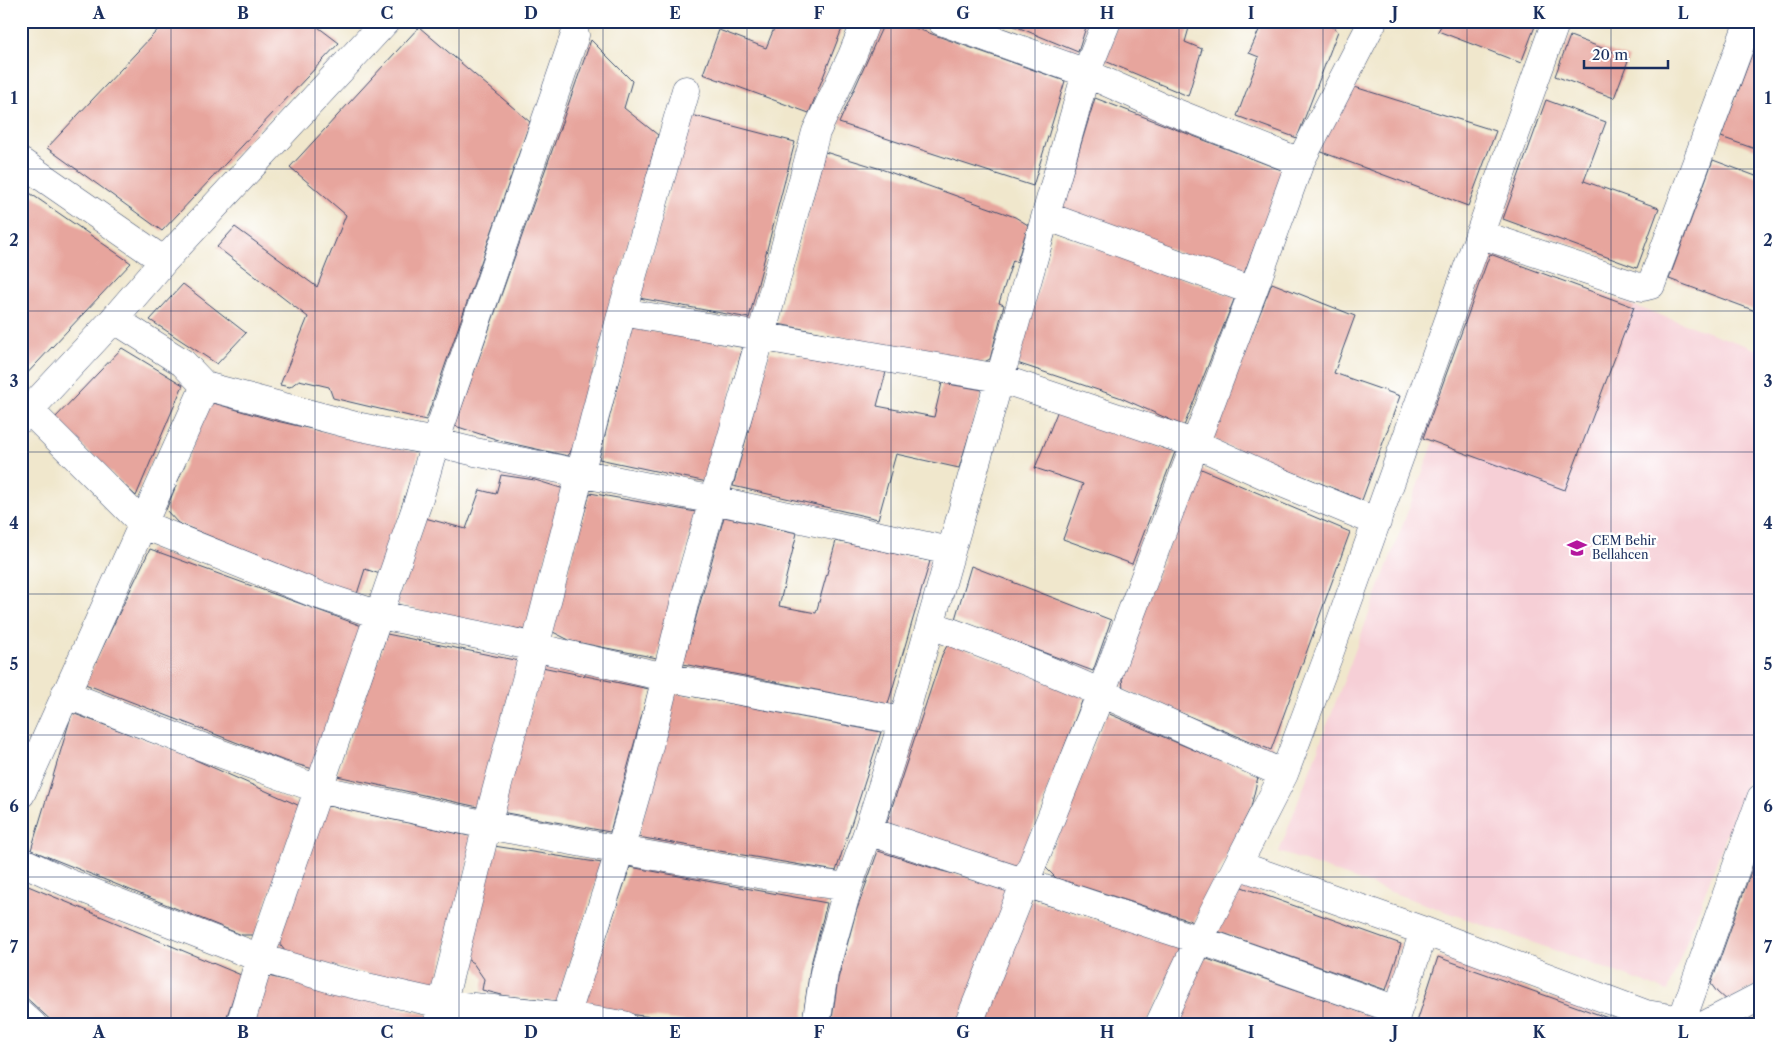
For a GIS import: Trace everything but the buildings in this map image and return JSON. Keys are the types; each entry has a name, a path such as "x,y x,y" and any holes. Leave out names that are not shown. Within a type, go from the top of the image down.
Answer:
{"street":[{"path":"386,21 164,261 114,320 25,415 144,525 316,594 380,615 535,647 665,677 903,721"},
{"path":"565,1020 620,850 689,584 761,336 816,132 852,56 866,21"},
{"path":"940,21 1086,74 1169,110 1300,162"},
{"path":"816,1025 824,973 848,887 868,832 903,721 1086,74 1107,21"},
{"path":"1159,1025 1199,940 1284,774 1377,522 1556,21"},
{"path":"1479,234 1636,286 1651,285 1749,21"},
{"path":"968,1025 1101,693 1196,444 1300,162 1366,25"},
{"path":"240,1025 260,958 419,499 434,442 481,312 575,35"},
{"path":"440,1015 487,825 622,312 686,90"},
{"path":"21,162 164,261"},
{"path":"1046,216 1253,291"},
{"path":"622,312 999,378 1196,444 1280,482 1377,522"},
{"path":"114,320 183,363 205,386 356,426 950,551"},
{"path":"21,794 65,694 144,525 205,386"},
{"path":"931,624 1101,693 1284,774"},
{"path":"65,694 318,789 487,825 620,850 775,877 848,887"},
{"path":"1692,1023 1761,798"},
{"path":"868,832 1199,940 1395,1017 1424,931"},
{"path":"21,862 83,889 260,958 335,980 440,1015 565,1020 624,1025"},
{"path":"1238,865 1424,931 1644,1019 1692,1023 1761,996"},
{"path":"21,1014 33,1025"}],"shaded area":[{"name":"CEM Behir Bellahcen","path":"1503,259 1761,351 1761,744 1668,991 1279,852"}],"place":[{"name":"CEM Behir Bellahcen","path":"1577,548"}]}
